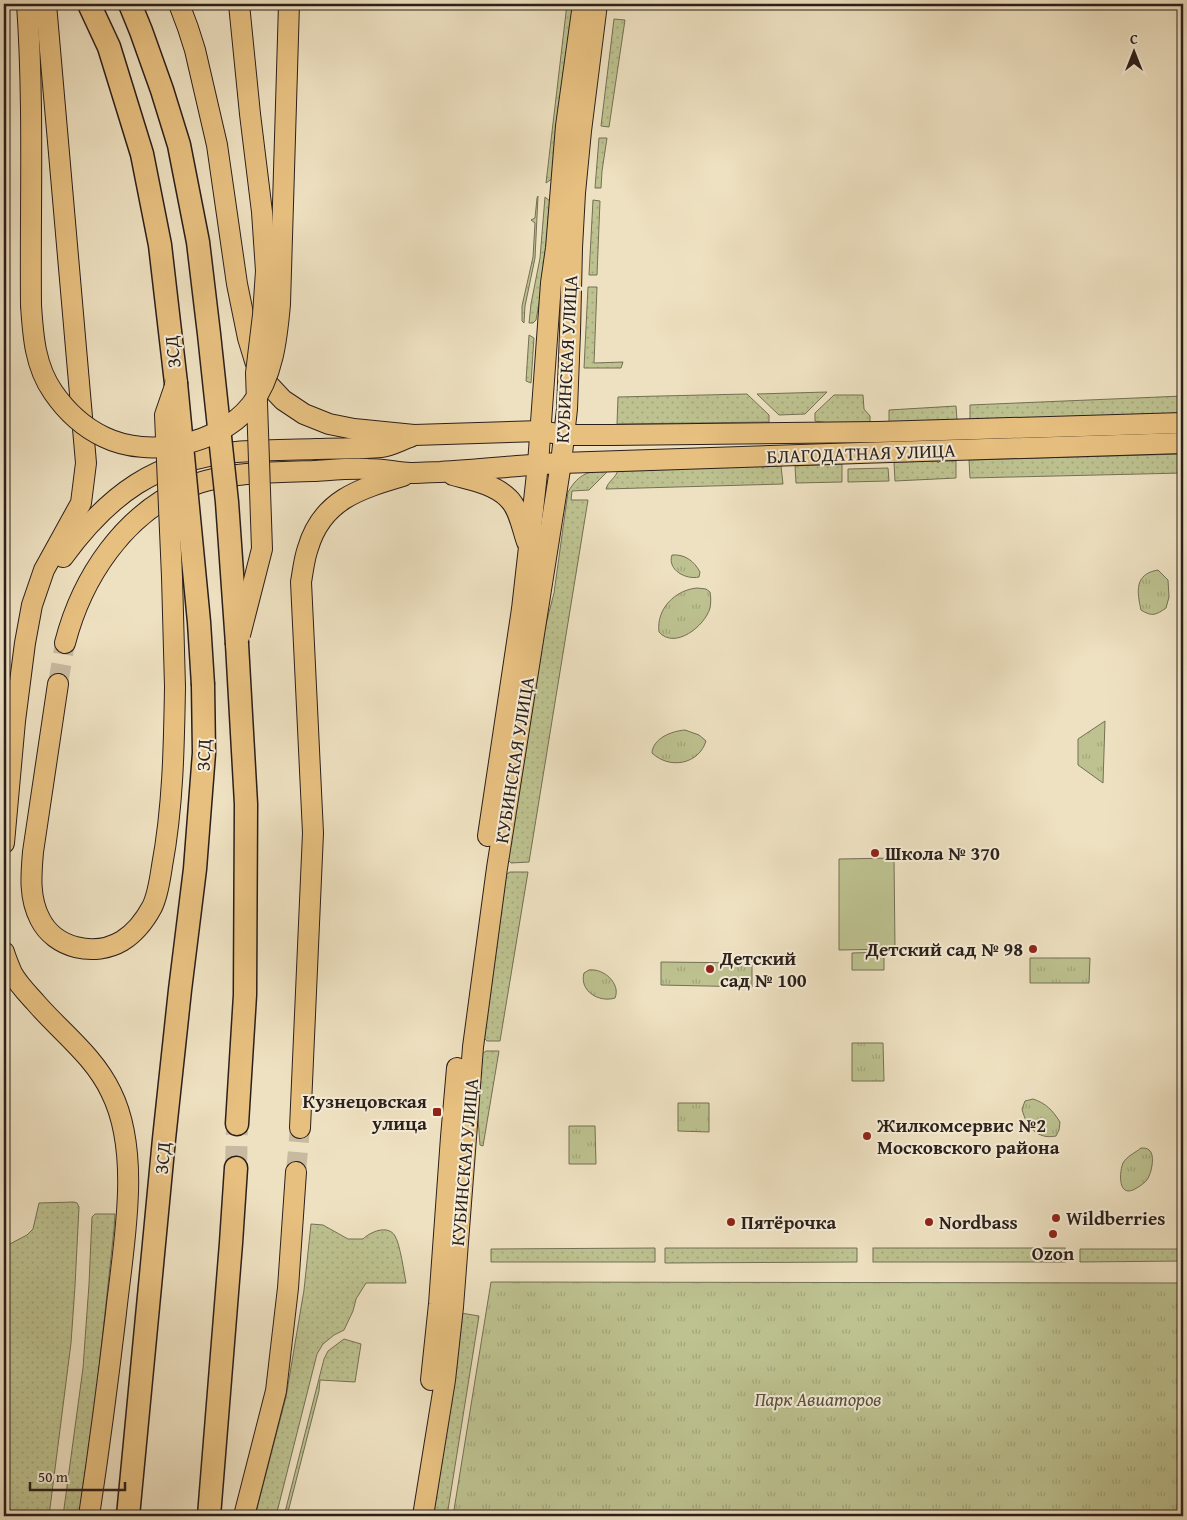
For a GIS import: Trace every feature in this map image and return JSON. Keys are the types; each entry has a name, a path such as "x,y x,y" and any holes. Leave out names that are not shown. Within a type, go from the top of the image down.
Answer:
{"highway":[{"name":"ЗСД","path":"89,4 109,47 142,154 160,246 176,383 199,622 203,685 204,753 195,869 165,1129 128,1516"},
{"name":"ЗСД","path":"130,4 142,31 179,146 198,242 210,334 227,502 246,804 245,995 237,1124"},
{"path":"209,1516 236,1168"}],"main road":[{"path":"27,4 32,88 31,305 32,334 36,356 53,392 72,415 105,438 135,447 174,446 204,439 231,424 250,405 262,386 270,367 280,304 289,4"},
{"path":"4,845 16,713 32,605 44,570 81,503 86,463 46,4"},
{"path":"179,4 195,50 217,145 237,284 248,338 255,361 268,384 283,400 304,414 329,424 354,429 414,435"},
{"path":"237,644 262,549 256,373 262,330 266,271 262,212 239,4"},
{"name":"КУБИНСКАЯ УЛИЦА","path":"409,1516 432,1378 460,1046 522,609 538,464 551,283 556,248 566,126 583,4"},
{"name":"КУБИНСКАЯ УЛИЦА","path":"423,1516 445,1380 453,1307 473,1047 497,868 561,463 567,409 575,193 597,4"},
{"path":"58,684 33,852 32,894 41,922 51,934 65,944 82,949 102,948 122,941 141,925 153,905 160,880 166,845 174,743 175,687 174,617 165,415 176,383"},
{"name":"БЛАГОДАТНАЯ УЛИЦА","path":"414,435 541,431 564,435 878,432 1183,423"},
{"path":"4,845 36,627 44,595 58,565 77,538 98,514 150,475 192,460 238,452 383,447 414,435"},
{"name":"БЛАГОДАТНАЯ УЛИЦА","path":"412,473 561,463 1183,443"},
{"path":"65,643 70,623 80,600 112,545 123,532 146,512 169,496 192,485 250,474 368,469 412,473"},
{"path":"444,472 488,485 509,498 529,547"},
{"path":"300,1128 313,833 301,582 307,549 320,520 331,508 371,486 412,473"},
{"path":"4,952 12,972 21,986 93,1063 111,1092 123,1123 128,1155 125,1230 105,1407 89,1516"},
{"path":"244,1516 276,1391 288,1288 296,1172"}],"green space":[{"path":"567,4 574,4 553,178 546,183"},
{"path":"614,19 625,20 609,127 601,126"},
{"path":"599,138 607,138 601,188 595,188"},
{"path":"538,196 535,258 525,306 524,323 522,321 522,306 533,257 535,223 531,220 535,218"},
{"path":"545,197 551,202 547,259 536,320 533,323 529,323 540,258"},
{"path":"593,200 600,201 597,275 589,275"},
{"path":"588,287 597,287 594,363 623,362 621,368 584,368"},
{"path":"529,335 534,338 531,383 526,381"},
{"path":"827,392 805,414 779,415 757,394"},
{"path":"747,394 769,415 769,422 617,424 618,397"},
{"path":"834,395 863,395 864,409 870,416 870,423 836,424 815,421 815,413"},
{"path":"1183,396 1183,413 970,420 970,405"},
{"path":"956,406 957,420 889,422 889,410"},
{"path":"1183,454 1183,473 970,478 969,460"},
{"path":"937,461 938,463 940,461 956,461 956,478 895,481 894,462"},
{"path":"842,464 842,482 796,483 795,466"},
{"path":"762,466 764,468 765,466 781,466 783,484 606,489 618,470"},
{"path":"888,468 889,481 848,482 848,469"},
{"path":"609,470 589,490 572,491 571,500 588,500 529,862 511,863 507,859 539,651 554,593 568,492 576,481 585,474"},
{"path":"672,555 685,557 692,562 700,572 699,577 689,577 679,573 672,565"},
{"path":"1158,570 1168,580 1169,597 1166,608 1157,614 1148,614 1141,610 1139,585 1145,575"},
{"path":"697,588 706,589 710,592 710,608 702,622 689,634 681,637 666,637 659,632 661,616 669,602 681,592"},
{"path":"1105,721 1103,783 1078,765 1078,739"},
{"path":"685,730 699,735 706,741 697,755 683,762 675,763 667,762 652,753 659,739 674,732"},
{"path":"894,858 895,949 839,950 839,859"},
{"path":"510,872 528,872 500,1041 487,1041 483,1037 505,875"},
{"path":"884,952 884,970 852,970 852,953"},
{"path":"1030,958 1090,958 1089,983 1030,983"},
{"path":"661,962 752,963 752,987 661,985"},
{"path":"589,970 595,970 610,978 616,987 615,998 603,999 587,990 583,979 584,973"},
{"path":"852,1043 883,1043 884,1081 852,1081"},
{"path":"486,1051 499,1051 483,1146 480,1145 477,1105 482,1054"},
{"path":"1033,1099 1049,1108 1060,1122 1056,1136 1049,1137 1038,1134 1026,1121 1022,1109 1025,1101"},
{"path":"678,1103 709,1103 709,1132 678,1131"},
{"path":"569,1126 595,1126 596,1164 569,1164"},
{"path":"1141,1148 1148,1149 1151,1152 1150,1173 1147,1180 1141,1185 1129,1191 1125,1190 1121,1183 1123,1163 1129,1156"},
{"path":"74,1202 79,1207 71,1343 49,1516 4,1516 4,1247 27,1235 33,1229 39,1203"},
{"path":"95,1214 115,1214 114,1229 91,1443 79,1516 63,1516 83,1368 92,1217"},
{"path":"311,1224 323,1225 348,1239 363,1239 379,1230 392,1232 399,1245 406,1283 366,1283 356,1299 353,1311 344,1330 323,1344 317,1354 276,1516 255,1516 286,1397 304,1290"},
{"path":"655,1248 655,1262 491,1262 491,1249"},
{"path":"665,1248 857,1248 857,1262 665,1263"},
{"path":"873,1248 1065,1248 1065,1262 873,1262"},
{"path":"1080,1249 1183,1249 1183,1261 1080,1262"},
{"name":"Парк Авиаторов","path":"491,1282 1183,1283 1183,1516 453,1516"},
{"path":"461,1313 479,1316 447,1516 433,1516"},
{"path":"344,1339 361,1344 355,1382 320,1380 319,1391 287,1516 284,1516 324,1359 328,1351"}],"tunnel":[{"path":"58,684 65,643"},
{"path":"236,1168 237,1124"},
{"path":"296,1172 300,1128"}],"place":[{"name":"Школа № 370","path":"875,853"},
{"name":"Детский сад № 98","path":"1033,949"},
{"name":"Детский сад № 100","path":"710,969"},
{"name":"Кузнецовская улица","path":"437,1112"},
{"name":"Жилкомсервис №2 Московского района","path":"867,1136"},
{"name":"Wildberries","path":"1056,1218"},
{"name":"Пятёрочка","path":"731,1222"},
{"name":"Nordbass","path":"929,1222"},
{"name":"Ozon","path":"1053,1234"}]}
